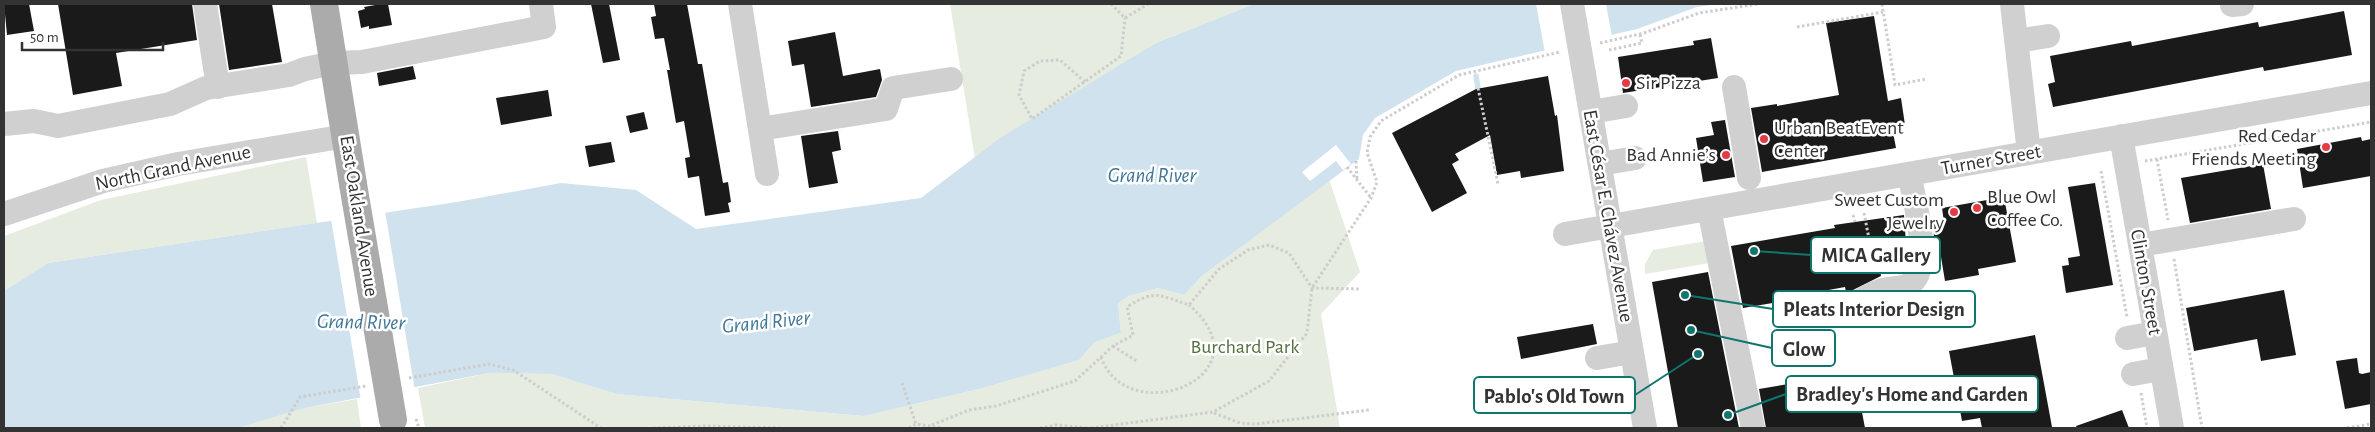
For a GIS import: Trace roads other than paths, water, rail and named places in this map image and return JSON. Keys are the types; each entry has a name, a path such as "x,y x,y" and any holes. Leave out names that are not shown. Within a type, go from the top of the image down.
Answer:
{"main road":[{"name":"East Oakland Avenue","path":"324,4 393,424"}],"street":[{"path":"204,4 218,87"},
{"path":"4,124 34,121 58,126 170,104 206,88 289,75 305,69 333,63 362,62 544,27 541,4"},
{"path":"740,4 767,174"},
{"name":"East César E. Chávez Avenue","path":"1572,4 1645,428"},
{"path":"2012,4 2029,153"},
{"path":"2017,41 2048,36"},
{"path":"760,129 886,109 894,88 951,79"},
{"path":"1734,87 1749,178"},
{"name":"Turner Street","path":"1565,234 2371,93"},
{"path":"1589,105 1626,106"},
{"name":"North Grand Avenue","path":"4,214 103,182 178,164 346,136"},
{"name":"Clinton Street","path":"2121,136 2172,428"},
{"path":"1600,164 1635,158"},
{"path":"1846,308 1877,291 1908,285 1918,274 1923,254 1909,174"},
{"path":"1709,209 1753,428"},
{"path":"2140,245 2294,219"},
{"path":"2129,338 2155,333"},
{"path":"1597,358 1632,352"},
{"path":"2135,374 2161,369"}],"water":[{"name":"Grand River","path":"1254,4 1718,4 1697,7 1637,29 1456,71 1375,118 1363,135 1359,159 1203,275 1184,295 1158,288 1129,296 1118,303 1121,333 1095,342 1079,360 983,388 864,416 616,394 552,374 489,373 305,408 238,428 4,428 4,291 48,263 457,202 561,183 636,190 696,229 921,198 1000,138 1156,43"}],"waterway":[{"path":"1476,76 1478,88"}],"place":[{"name":"Sir Pizza","path":"1626,83"},
{"name":"Urban BeatEvent Center","path":"1764,139"},
{"name":"Red Cedar Friends Meeting","path":"2326,147"},
{"name":"Bad Annie’s","path":"1726,155"},
{"name":"Blue Owl Coffee Co.","path":"1977,208"},
{"name":"Sweet Custom Jewelry","path":"1954,212"},
{"name":"MICA Gallery","path":"1754,251"},
{"name":"Pleats Interior Design","path":"1685,295"},
{"name":"Glow","path":"1691,330"},
{"name":"Pablo's Old Town","path":"1698,354"},
{"name":"Bradley's Home and Garden","path":"1728,415"}],"park label":[{"name":"Burchard Park","path":"1245,347"}]}
